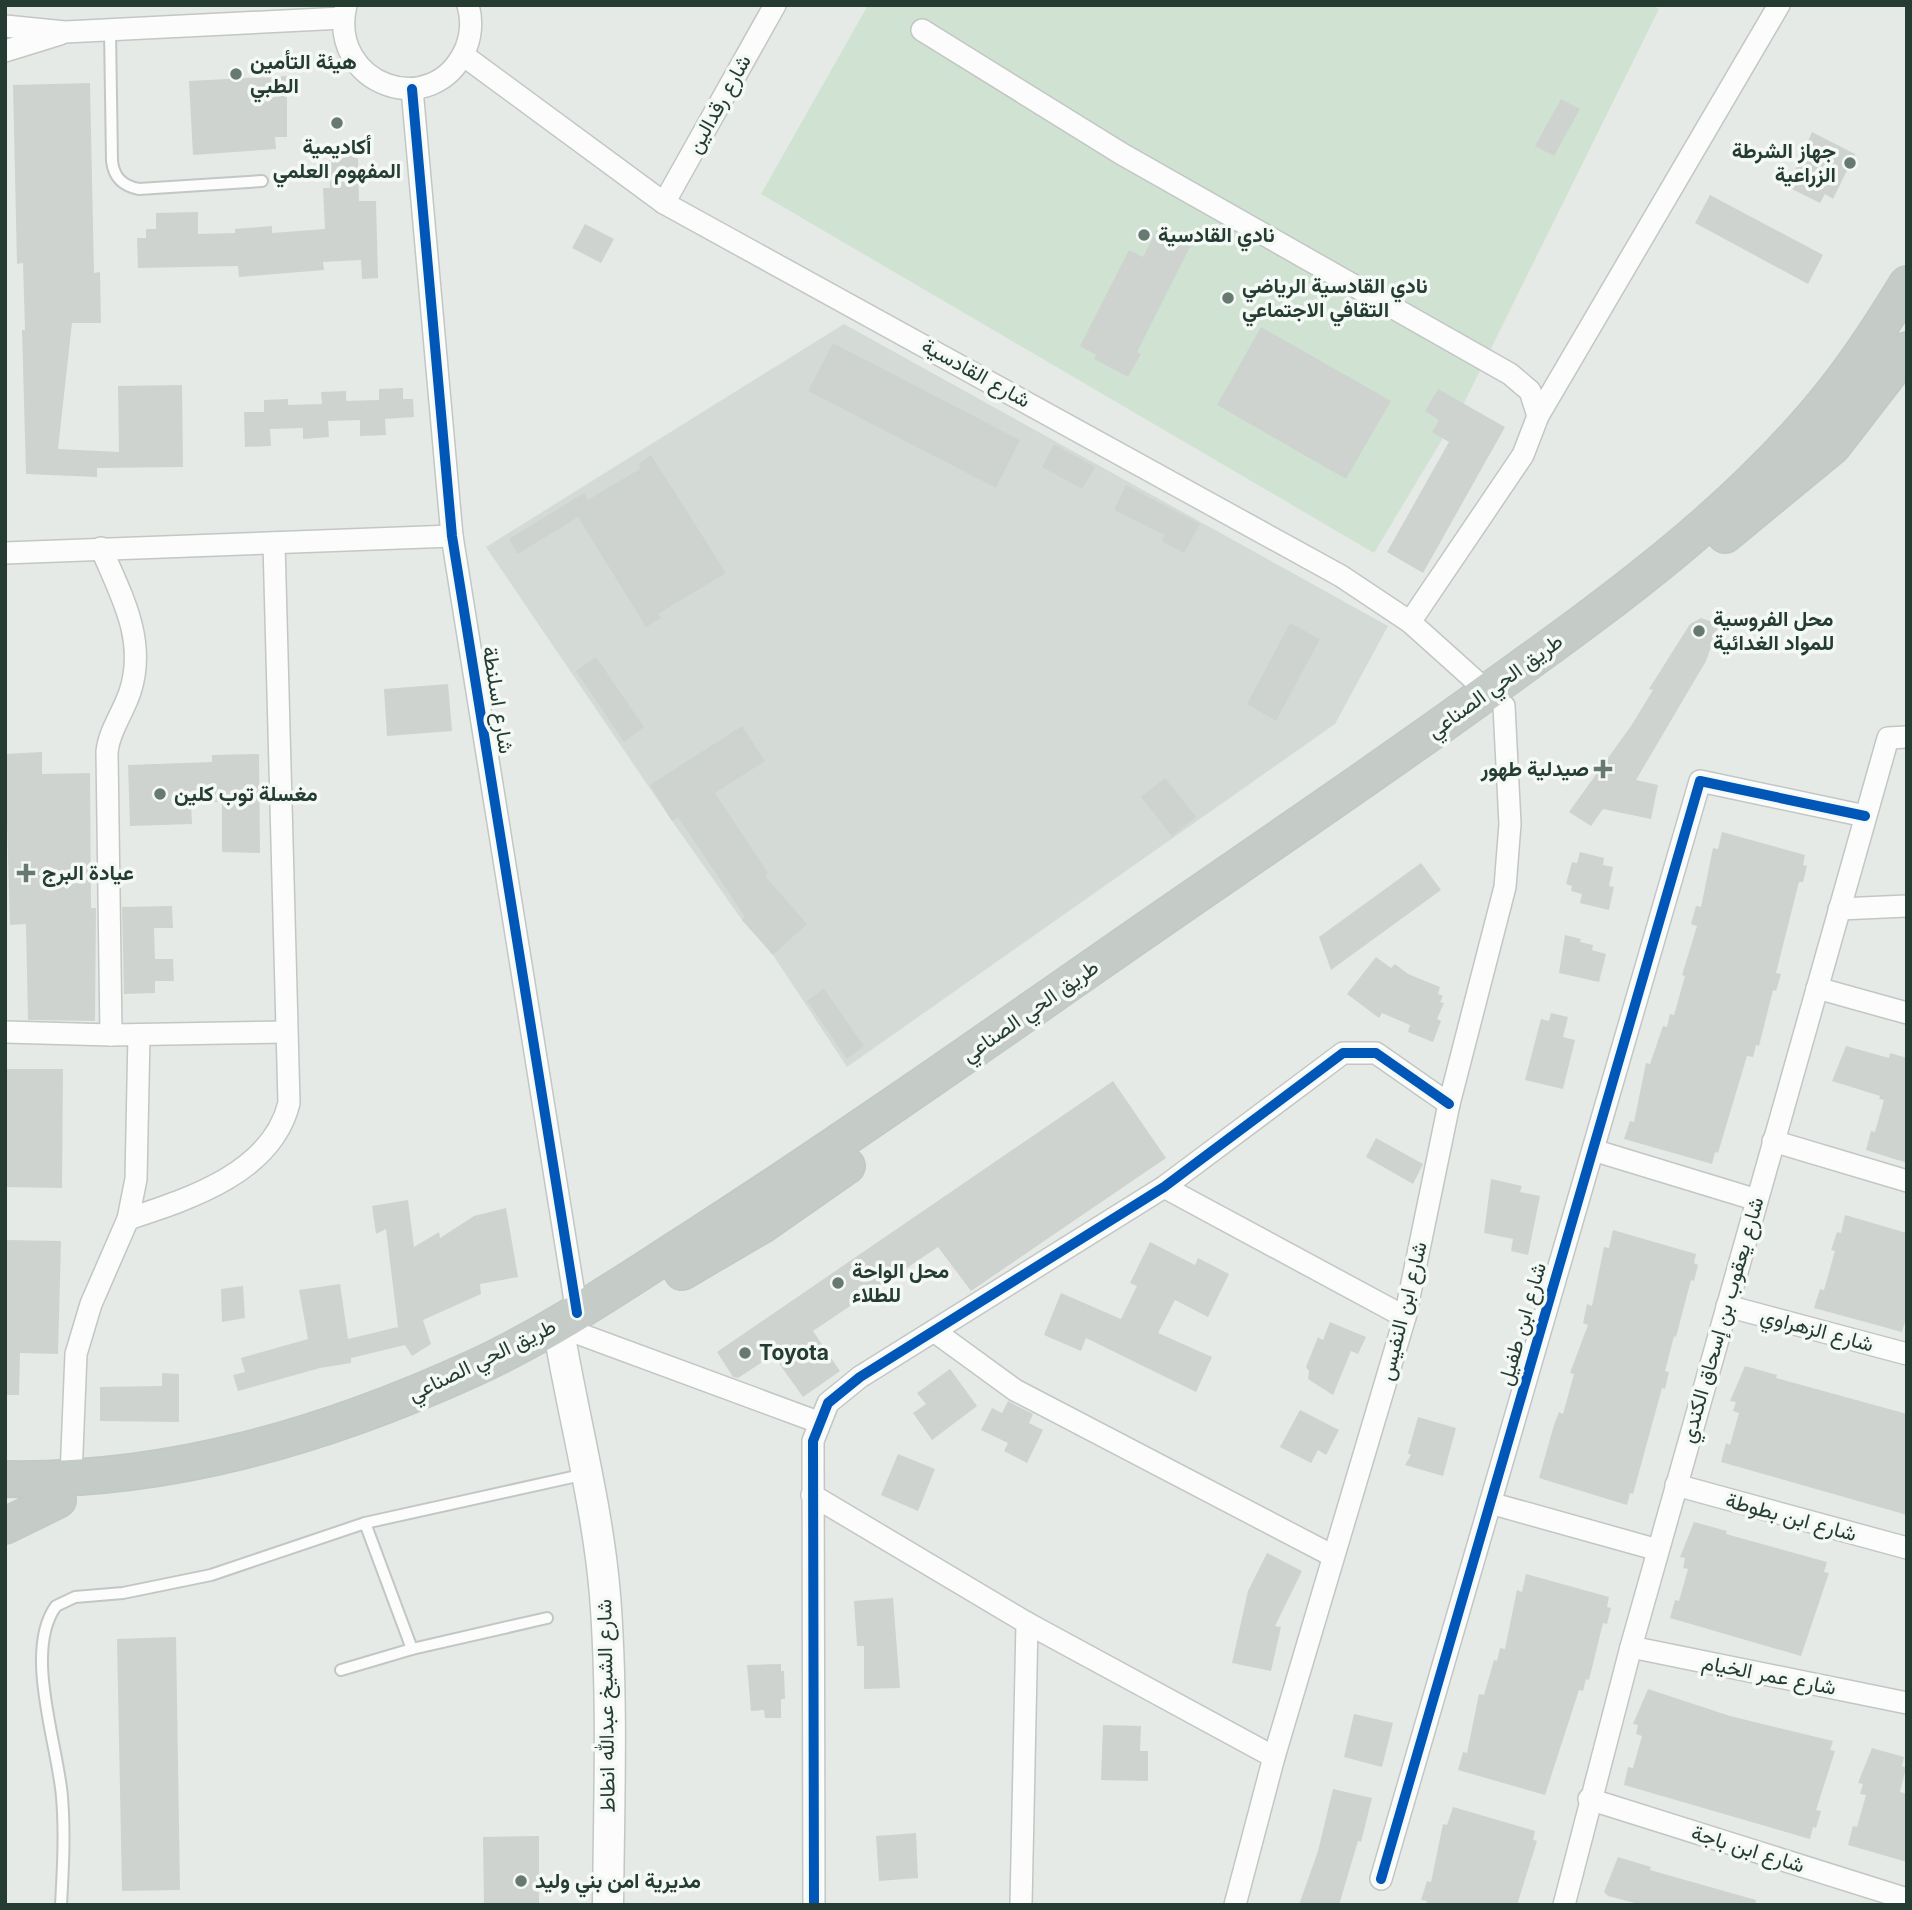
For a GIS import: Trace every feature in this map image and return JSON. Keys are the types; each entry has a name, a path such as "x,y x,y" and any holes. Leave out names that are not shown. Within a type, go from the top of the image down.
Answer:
{"highway":[{"name":"طريق الحي الصناعي","path":"7,1483 64,1488 146,1490 242,1471 348,1440 486,1383 572,1330 764,1224 1063,1011 1338,825 1496,699 1573,630 1715,516 1834,391 1907,284"},
{"name":"طريق الحي الصناعي","path":"1496,699 1639,609 1833,446 1907,350"},
{"path":"5,1526 64,1488"}],"main road":[{"name":"شارع الشيخ عبدالله انطاط","path":"572,1330 586,1474 604,1592 609,1670 608,1905"}],"street":[{"path":"5,26 65,33 344,12 345,42 355,63 380,83 412,89 436,82 456,66 463,55 471,26 468,5"},
{"name":"شارع رقدالين","path":"664,203 775,5"},
{"path":"1410,622 1523,455 1538,416 1779,5"},
{"path":"922,30 1122,154 1510,374 1530,391 1538,416"},
{"path":"5,51 65,33"},
{"name":"شارع القادسية","path":"463,55 664,203 1245,520 1341,576 1410,622 1496,699"},
{"name":"شارع اسلنطة","path":"412,89 452,536 572,1330"},
{"path":"5,553 452,536"},
{"path":"128,1219 178,1203 241,1168 269,1146 285,1119 289,1103 274,543"},
{"path":"101,548 131,619 136,650 129,694 111,734 107,752 111,1035"},
{"name":"شارع ابن النفيس","path":"1235,1905 1274,1757 1405,1317 1449,1104 1506,887 1510,824 1496,699"},
{"name":"شارع يعقوب بن إسحاق الكندي","path":"1564,1905 1631,1647 1865,816 1897,737"},
{"name":"شارع ابن طفيل","path":"1381,1879 1700,780 1865,816"},
{"path":"1839,909 1907,906"},
{"path":"1817,988 1907,1013"},
{"path":"5,1032 139,1035 286,1032"},
{"path":"64,1488 76,1354 91,1304 128,1219 136,1179 139,1035"},
{"path":"814,1905 813,1441 818,1422 828,1403 860,1377 1164,1186 1343,1053 1376,1053 1449,1104"},
{"path":"1773,1141 1907,1181"},
{"path":"1593,1150 1757,1200"},
{"path":"1164,1186 1405,1317"},
{"name":"شارع الزهراوي","path":"1727,1306 1907,1354"},
{"path":"572,1330 818,1422"},
{"path":"934,1331 1015,1390 1333,1556"},
{"name":"شارع ابن بطوطة","path":"1676,1485 1907,1548"},
{"path":"812,1495 1027,1623 1274,1757"},
{"path":"1490,1503 1658,1550"},
{"path":"1021,1905 1027,1623"},
{"name":"شارع عمر الخيام","path":"1631,1647 1907,1703"},
{"name":"شارع ابن باجة","path":"1591,1799 1907,1899"}],"lane":[{"path":"110,30 112,161 117,178 130,187 139,188 262,181"},
{"path":"61,1905 62,1793 43,1676 45,1632 56,1606 75,1597 134,1591 211,1575 365,1523 586,1474"},
{"path":"365,1523 412,1648"},
{"path":"341,1670 412,1648 547,1618"}],"shaded area":[{"path":"844,324 1388,626 1335,724 847,1067 773,955 742,920 672,821 486,547"}],"green space":[{"name":"نادي القادسية الرياضي التقافي الاجتماعي","path":"868,5 1653,5 1659,9 1464,403 1374,553 761,194"}],"building":[{"path":"287,76 287,137 275,137 276,149 193,155 189,81"},
{"path":"90,83 94,273 100,272 101,323 72,323 58,449 119,452 118,386 182,385 183,467 97,468 97,477 26,474 23,263 17,264 13,85"},
{"path":"1561,99 1580,109 1554,156 1535,146"},
{"path":"1812,132 1855,154 1833,199 1825,194 1820,203 1788,187"},
{"path":"358,155 359,201 376,201 378,278 362,279 361,260 323,262 324,270 239,277 238,266 138,268 137,238 146,238 146,229 156,229 156,213 198,212 198,234 235,233 235,229 272,226 272,233 325,229 323,188 330,188 329,156"},
{"path":"1710,195 1823,255 1808,284 1695,223"},
{"path":"585,224 614,239 601,263 572,248"},
{"path":"1159,226 1192,243 1137,352 1141,354 1128,377 1094,359 1096,355 1080,346 1129,250 1143,257"},
{"path":"1261,327 1391,401 1346,479 1217,405"},
{"path":"833,343 1020,440 996,488 808,391"},
{"path":"403,388 403,399 413,399 414,417 385,419 386,435 360,436 360,420 328,421 329,437 303,439 303,428 270,429 271,446 245,447 244,412 264,412 264,400 288,399 288,405 322,404 321,392 346,391 346,401 379,400 379,389"},
{"path":"1438,389 1505,427 1423,573 1387,552 1449,442 1432,432 1439,420 1425,411"},
{"path":"1054,444 1095,467 1082,489 1042,467"},
{"path":"651,455 726,573 658,614 661,618 646,627 578,517 518,554 509,539 584,493 588,500 641,468 638,464"},
{"path":"1126,485 1200,524 1184,553 1162,541 1165,535 1114,510"},
{"path":"1701,618 1719,624 1706,661 1636,780 1658,785 1651,819 1603,809 1591,826 1569,812 1631,726 1653,690 1649,689 1690,624"},
{"path":"1290,623 1320,639 1276,721 1247,704"},
{"path":"596,657 644,727 624,742 576,671"},
{"path":"448,684 452,731 387,736 384,689"},
{"path":"742,726 765,761 715,793 768,873 765,876 807,924 773,955 742,920 745,917 678,817 672,821 650,785"},
{"path":"42,752 42,774 90,773 91,908 96,908 95,1021 28,1020 26,924 10,925 5,754"},
{"path":"259,754 260,853 222,852 222,802 191,803 192,824 130,826 128,765 212,762 212,755"},
{"path":"1165,778 1196,817 1172,836 1141,797"},
{"path":"1722,832 1805,855 1803,865 1807,866 1803,882 1799,882 1776,973 1781,974 1776,991 1773,990 1759,1046 1756,1045 1753,1057 1747,1056 1718,1153 1715,1152 1712,1164 1624,1139 1630,1121 1634,1122 1646,1063 1650,1064 1670,1014 1674,1015 1685,976 1682,975 1697,926 1691,924 1696,906 1701,907 1713,848 1718,849"},
{"path":"1580,852 1604,858 1603,865 1613,867 1609,886 1614,887 1609,910 1580,903 1582,894 1571,891 1572,886 1566,884 1572,862 1577,863"},
{"path":"1421,863 1441,890 1331,970 1319,937"},
{"path":"172,906 173,928 154,928 155,959 173,959 174,981 155,981 155,993 124,994 122,907"},
{"path":"1565,935 1581,939 1580,942 1593,945 1592,950 1606,954 1599,982 1559,973"},
{"path":"1376,957 1391,968 1395,964 1408,974 1440,987 1438,994 1443,996 1440,1002 1444,1003 1437,1019 1441,1021 1433,1042 1408,1032 1410,1025 1382,1013 1379,1018 1347,994"},
{"path":"824,989 864,1046 847,1059 807,1001"},
{"path":"1551,1013 1568,1017 1563,1037 1575,1040 1563,1089 1525,1080 1541,1019 1549,1021"},
{"path":"1846,1046 1889,1058 1890,1053 1907,1058 1907,1163 1866,1150 1871,1131 1875,1132 1884,1100 1879,1099 1880,1096 1832,1081"},
{"path":"5,1069 63,1069 62,1188 5,1187"},
{"path":"1113,1081 1166,1158 971,1291 938,1247 813,1331 840,1371 803,1397 773,1355 738,1378 733,1377 717,1352"},
{"path":"1376,1138 1423,1164 1413,1184 1366,1157"},
{"path":"1491,1179 1522,1186 1520,1192 1540,1196 1528,1255 1511,1251 1513,1239 1484,1233"},
{"path":"408,1200 414,1247 439,1232 440,1238 474,1216 506,1208 518,1277 480,1284 481,1294 423,1320 431,1344 412,1356 405,1345 351,1358 351,1363 320,1368 238,1391 233,1375 245,1372 241,1358 308,1339 299,1290 340,1284 348,1339 398,1327 386,1229 376,1234 372,1206"},
{"path":"1845,1215 1907,1233 1907,1315 1902,1332 1814,1308 1820,1289 1824,1290 1835,1251 1831,1250 1837,1232 1841,1233"},
{"path":"1613,1230 1696,1254 1694,1263 1698,1265 1694,1281 1691,1280 1676,1337 1674,1336 1665,1371 1669,1372 1665,1389 1662,1388 1633,1494 1630,1493 1627,1505 1539,1478 1554,1425 1559,1412 1563,1414 1574,1374 1570,1373 1588,1325 1583,1323 1587,1304 1592,1306 1604,1247 1609,1248"},
{"path":"5,1240 61,1241 58,1354 20,1353 19,1395 5,1395"},
{"path":"1150,1242 1195,1265 1198,1258 1229,1274 1208,1317 1175,1300 1158,1333 1212,1357 1196,1392 1086,1338 1081,1351 1044,1335 1061,1293 1121,1319 1137,1286 1130,1283"},
{"path":"243,1286 245,1318 222,1322 221,1289"},
{"path":"1330,1322 1366,1337 1358,1354 1351,1351 1333,1395 1308,1379 1309,1371 1306,1367 1318,1337 1323,1340"},
{"path":"1745,1366 1777,1375 1776,1378 1907,1414 1907,1515 1721,1462 1726,1443 1730,1445 1739,1413 1733,1411 1736,1402 1730,1401"},
{"path":"950,1369 977,1406 932,1440 913,1413 926,1404 917,1393"},
{"path":"162,1373 179,1374 179,1422 100,1421 100,1387 162,1386"},
{"path":"1008,1401 1033,1414 1029,1423 1043,1430 1027,1463 1004,1451 1008,1443 981,1430 992,1408 1002,1413"},
{"path":"1300,1410 1339,1430 1326,1455 1318,1450 1311,1463 1280,1447"},
{"path":"1418,1417 1456,1428 1443,1476 1405,1465 1411,1455 1408,1453"},
{"path":"898,1454 935,1469 918,1511 881,1495"},
{"path":"1694,1522 1727,1531 1726,1534 1827,1562 1824,1572 1829,1573 1801,1656 1670,1618 1675,1600 1679,1601 1688,1569 1683,1568 1685,1558 1680,1557"},
{"path":"1267,1553 1302,1571 1275,1626 1281,1627 1271,1671 1232,1663 1248,1591"},
{"path":"1526,1574 1609,1597 1607,1607 1611,1608 1607,1624 1603,1623 1589,1680 1586,1679 1583,1691 1579,1690 1545,1795 1458,1770 1463,1752 1467,1753 1479,1694 1484,1695 1500,1648 1505,1649 1517,1590 1522,1592"},
{"path":"893,1598 900,1688 864,1689 864,1646 857,1646 854,1601"},
{"path":"176,1637 180,1890 122,1891 117,1639"},
{"path":"781,1664 781,1671 784,1671 785,1699 781,1699 781,1718 765,1718 764,1710 751,1711 747,1665"},
{"path":"1648,1689 1730,1716 1833,1741 1830,1750 1835,1751 1816,1810 1821,1811 1810,1839 1624,1785 1628,1767 1633,1768 1642,1736 1636,1734 1638,1725 1633,1724"},
{"path":"1354,1714 1393,1723 1382,1767 1344,1757"},
{"path":"1103,1725 1141,1726 1140,1751 1148,1751 1148,1781 1101,1780"},
{"path":"1872,1748 1904,1757 1902,1766 1906,1768 1900,1792 1907,1794 1907,1862 1848,1845 1853,1826 1857,1827 1866,1795 1860,1794 1863,1784 1858,1783"},
{"path":"1333,1789 1372,1798 1361,1842 1358,1841 1339,1905 1299,1905 1318,1851"},
{"path":"1453,1807 1535,1831 1533,1840 1537,1841 1517,1905 1426,1905 1427,1901 1421,1900 1427,1881 1431,1882 1443,1824 1447,1825"},
{"path":"916,1833 918,1878 879,1881 876,1836"},
{"path":"539,1836 539,1905 484,1905 483,1837"},
{"path":"1618,1857 1651,1867 1650,1870 1756,1900 1755,1905 1643,1905 1608,1896 1604,1892"}],"cycle path":[{"path":"412,89 452,536 577,1313"},
{"path":"1381,1879 1700,781 1865,816"},
{"path":"814,1905 813,1441 828,1403 860,1377 1164,1187 1343,1053 1376,1053 1449,1104"}],"place":[{"name":"هيئة التأمين الطبي","path":"236,74"},
{"name":"أكاديمية المفهوم العلمي","path":"337,123"},
{"name":"جهاز الشرطة الزراعية","path":"1850,163"},
{"name":"نادي القادسية","path":"1144,235"},
{"name":"نادي القادسية الرياضي التقافي الاجتماعي","path":"1228,298"},
{"name":"محل الفروسية للمواد الغدائية","path":"1699,631"},
{"name":"صيدلية طهور","path":"1603,769"},
{"name":"مغسلة توب كلين","path":"160,794"},
{"name":"عيادة البرج","path":"26,873"},
{"name":"محل الواحة للطلاء","path":"838,1283"},
{"name":"Toyota","path":"745,1353"},
{"name":"مديرية امن بني وليد","path":"521,1881"}]}
